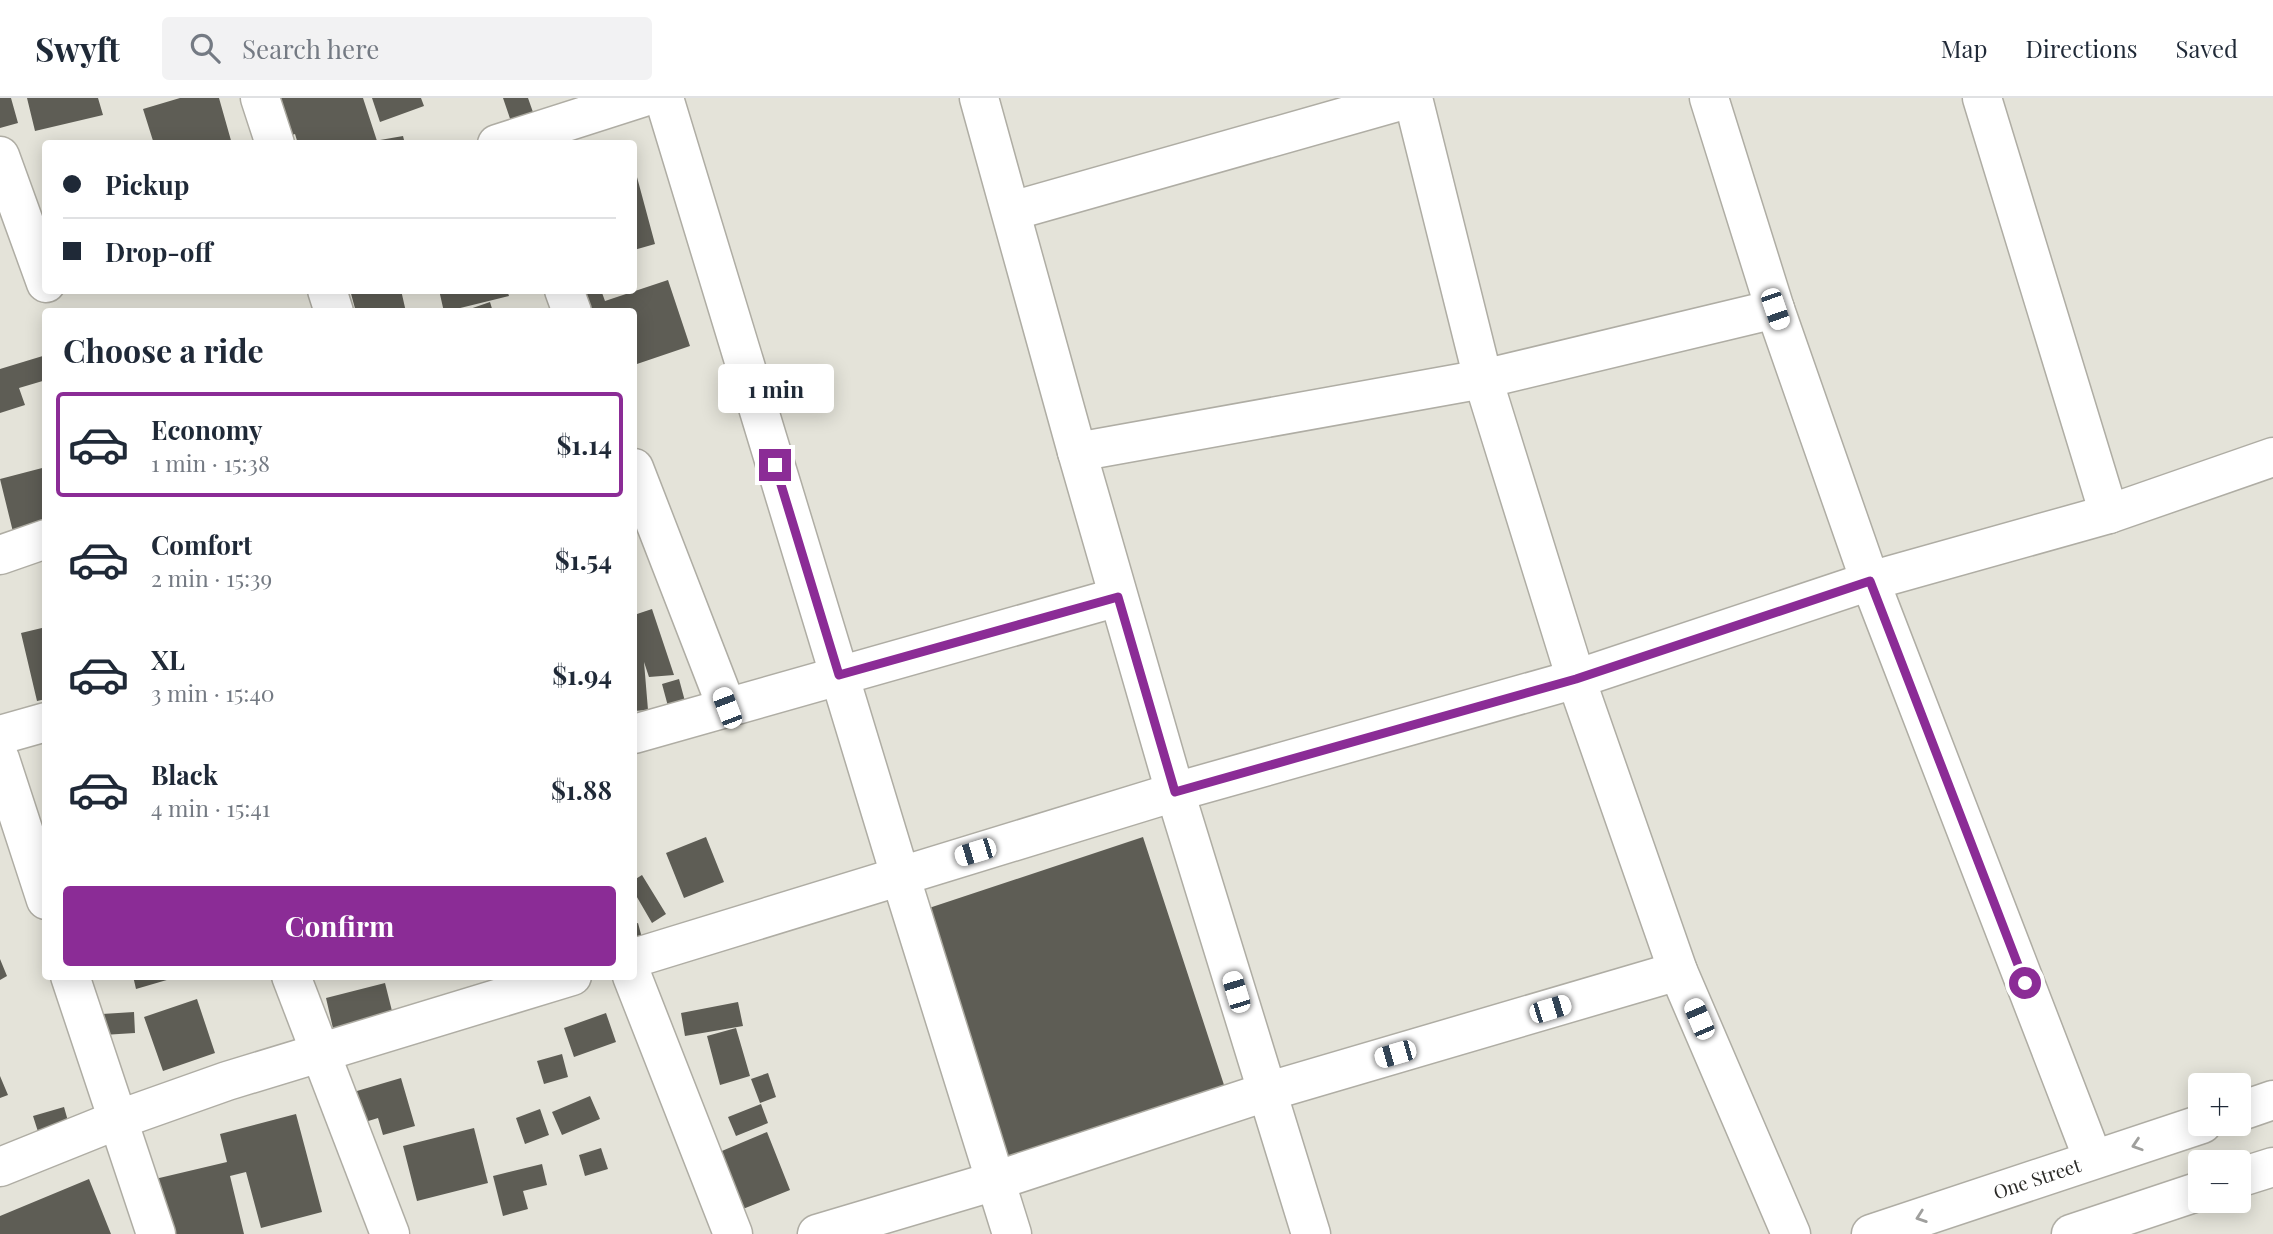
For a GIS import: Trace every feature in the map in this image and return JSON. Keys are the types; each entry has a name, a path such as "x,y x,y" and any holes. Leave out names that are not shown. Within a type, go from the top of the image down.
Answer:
{"street":[{"path":"260,98 274,140"},
{"path":"512,140 641,98"},
{"path":"664,98 1012,1234"},
{"path":"979,98 1118,597 1311,1234"},
{"path":"1012,211 1412,98 1483,379 1576,679 1678,971 1791,1234"},
{"path":"1709,98 1775,309 1870,581 2092,1159"},
{"path":"1982,98 2109,514"},
{"path":"0,156 42,274"},
{"path":"1077,452 1483,379 1775,309"},
{"path":"637,957 1175,792 1576,679 1870,581 2109,514 2273,457"},
{"path":"637,476 727,708"},
{"path":"0,555 42,540"},
{"path":"637,733 1118,597"},
{"path":"0,735 42,723"},
{"path":"0,759 42,888"},
{"path":"817,1234 995,1181 1266,1092 1678,971"},
{"path":"72,980 156,1234"},
{"path":"293,980 390,1234"},
{"path":"0,1167 117,1120 227,1081 559,980"},
{"path":"634,980 733,1234"},
{"path":"2251,1108 2273,1100"},
{"name":"One Street","path":"1871,1234 2188,1128"},
{"path":"2251,1174 2273,1167"},
{"path":"2082,1232 2188,1195"}],"building":[{"path":"0,98 11,98 18,123 0,128"},
{"path":"27,98 98,98 103,115 35,131"},
{"path":"180,98 219,98 231,140 153,140 143,109"},
{"path":"264,98 363,98 377,140 297,140 295,134 278,140"},
{"path":"372,98 421,98 424,106 380,122"},
{"path":"503,98 528,98 540,132 517,139"},
{"path":"403,136 404,140 380,140"},
{"path":"637,177 655,244 637,249"},
{"path":"668,280 690,346 637,364 637,308 580,308 575,294 602,294 605,301 626,294 637,294 637,290"},
{"path":"351,294 402,294 405,308 355,308"},
{"path":"440,294 509,296 460,308 443,308"},
{"path":"490,302 492,308 473,308"},
{"path":"42,356 42,381 19,388 25,405 0,413 0,369"},
{"path":"42,468 42,528 14,536 0,479"},
{"path":"652,609 674,675 649,677 644,662 648,710 637,711 637,614"},
{"path":"42,628 42,700 37,701 21,633"},
{"path":"679,679 686,705 669,710 662,684"},
{"path":"706,837 724,882 684,898 666,853"},
{"path":"1143,837 1225,1088 1006,1161 923,910"},
{"path":"642,875 666,914 652,923 637,897 637,878"},
{"path":"637,923 646,953 637,955"},
{"path":"0,959 7,976 0,980"},
{"path":"134,980 167,980 136,989"},
{"path":"385,983 393,1015 335,1037 326,998"},
{"path":"197,999 215,1053 163,1071 144,1017"},
{"path":"738,1002 743,1026 685,1036 681,1013"},
{"path":"134,1012 135,1033 103,1035 102,1014"},
{"path":"606,1013 616,1042 574,1057 564,1028"},
{"path":"736,1028 750,1076 720,1085 707,1036"},
{"path":"562,1054 568,1077 544,1084 537,1061"},
{"path":"768,1073 776,1097 760,1103 751,1079"},
{"path":"0,1076 8,1095 0,1098"},
{"path":"401,1078 415,1126 383,1135 378,1118 349,1127 340,1096"},
{"path":"590,1096 600,1119 562,1135 552,1112"},
{"path":"761,1104 768,1123 736,1136 728,1117"},
{"path":"64,1107 70,1128 40,1138 33,1116"},
{"path":"540,1109 549,1135 525,1144 516,1118"},
{"path":"296,1114 322,1212 261,1228 246,1172 230,1176 244,1234 168,1234 155,1179 227,1162 220,1134"},
{"path":"474,1128 488,1183 417,1201 403,1146"},
{"path":"767,1132 790,1190 733,1213 710,1156"},
{"path":"601,1148 608,1169 585,1176 579,1155"},
{"path":"542,1164 547,1185 523,1191 528,1209 503,1216 493,1176"},
{"path":"89,1179 111,1234 0,1234 0,1216"}],"route":[{"path":"775,465 839,675 1118,597 1175,792 1576,679 1870,581 2025,983"}]}
